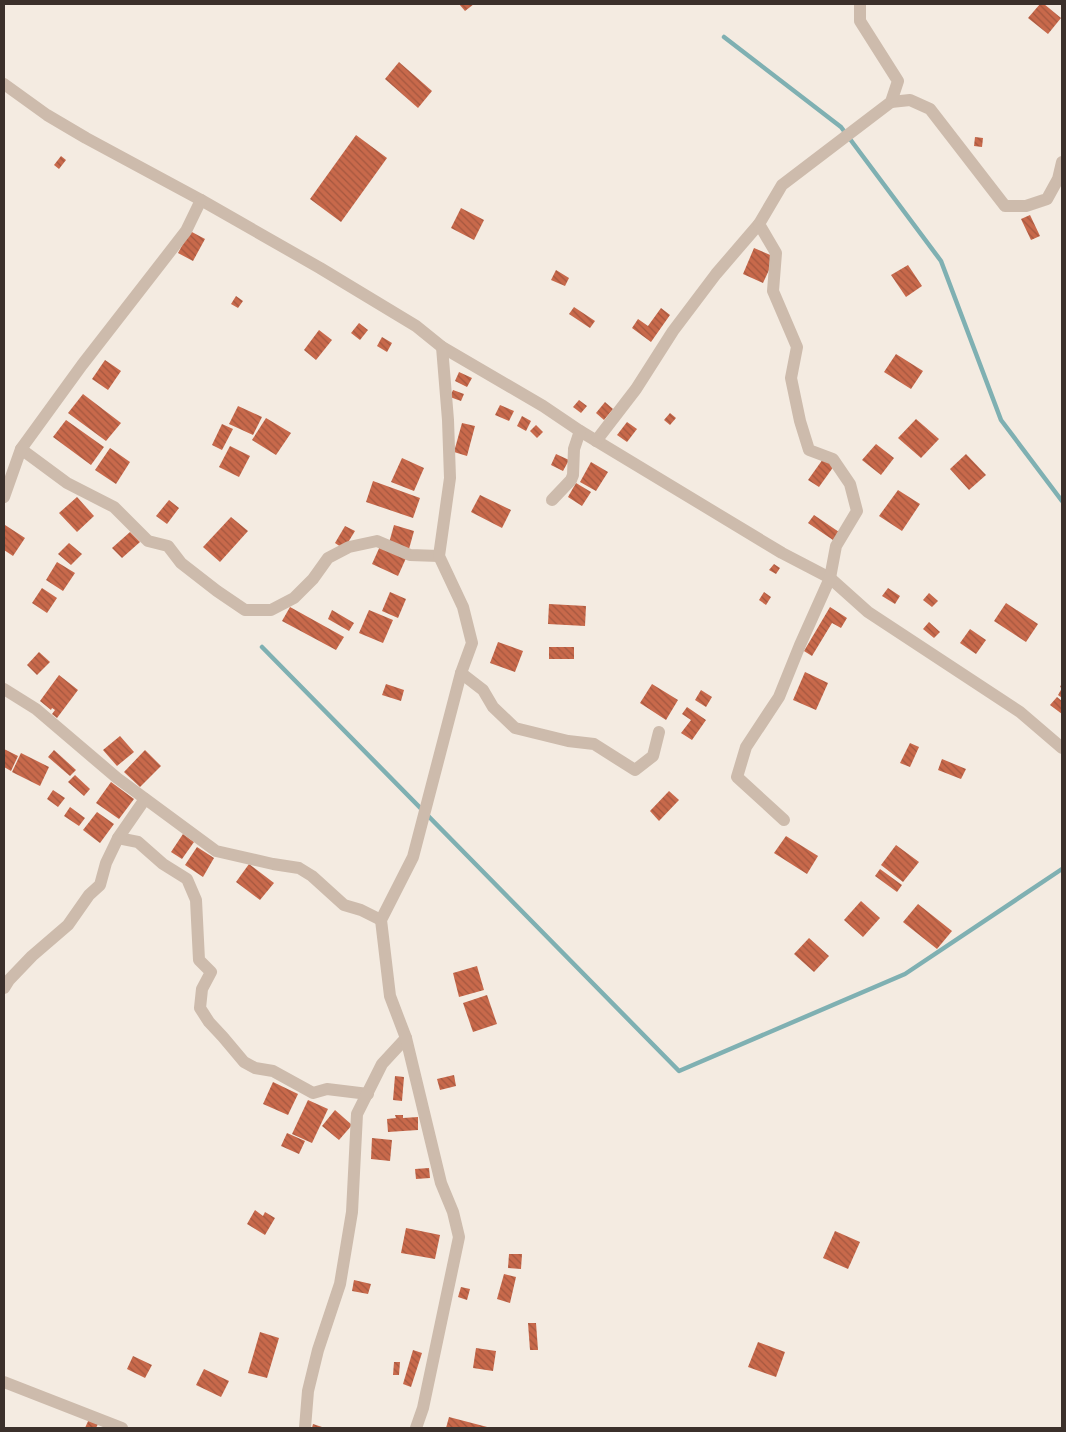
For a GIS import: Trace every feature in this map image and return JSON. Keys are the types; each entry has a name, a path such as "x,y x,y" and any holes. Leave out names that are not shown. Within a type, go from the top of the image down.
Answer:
{"street":[{"path":"860,4 860,22 898,81 891,102"},
{"path":"4,84 34,107 70,129 201,200 416,326 442,346 543,406 596,441 782,553 830,578 868,612 1020,712 1062,748"},
{"path":"596,441 636,388 673,331 716,274 759,224 782,185 891,102 910,100 930,109 1005,206 1026,206 1046,199 1058,179 1062,162"},
{"path":"4,498 21,450 82,365 186,230 201,200"},
{"path":"759,224 776,253 772,291 797,347 791,378 800,421 809,450 832,459 850,484 857,511 836,546 830,578 779,697 746,747 737,777 784,820"},
{"path":"416,1428 423,1408 459,1236 453,1212 441,1183 406,1038 390,996 381,920 413,857 461,673 472,643 463,607 438,556 450,478 448,420 442,346"},
{"path":"552,500 571,480 573,475 574,449 580,431"},
{"path":"21,450 67,483 114,507 148,541 168,546 181,563 245,610 271,610 294,598 313,579 328,558 349,547 377,541 410,555 438,556"},
{"path":"461,673 482,690 493,707 516,728 568,741 594,744 635,770 653,756 659,732"},
{"path":"4,689 36,708 117,778 216,851 299,868 312,876 344,905 361,910 381,920"},
{"path":"4,988 9,980 32,956 68,925 88,895 100,885 106,863 118,838 145,799"},
{"path":"118,838 138,842 163,864 187,879 196,900 199,960 211,972 202,989 200,1008 209,1022 244,1062 255,1068 273,1071 313,1094 327,1089 368,1094"},
{"path":"305,1428 308,1391 318,1350 340,1284 352,1212 357,1114 382,1064 406,1038"},
{"path":"4,1382 122,1428"}],"building":[{"path":"459,4 474,4 465,11"},
{"path":"1040,4 1044,4 1061,18 1048,34 1028,18"},
{"path":"399,62 432,91 418,108 385,79"},
{"path":"356,135 387,158 341,222 310,199"},
{"path":"975,137 983,138 982,147 974,146"},
{"path":"61,156 66,160 59,169 54,165"},
{"path":"461,208 484,220 474,240 451,228"},
{"path":"1030,215 1040,236 1031,240 1021,219"},
{"path":"190,231 205,239 193,261 178,253"},
{"path":"754,248 775,257 763,283 743,274"},
{"path":"908,265 922,286 906,297 891,275"},
{"path":"556,270 569,278 565,286 551,280"},
{"path":"236,296 243,301 238,308 231,304"},
{"path":"574,307 595,321 590,328 569,314"},
{"path":"661,308 670,315 651,342 632,328 638,319 648,326"},
{"path":"359,323 368,330 360,340 351,333"},
{"path":"319,330 332,340 316,360 304,350"},
{"path":"382,337 392,343 387,352 377,346"},
{"path":"896,354 923,371 911,389 884,372"},
{"path":"105,360 121,371 108,390 92,379"},
{"path":"459,372 472,378 467,387 455,381"},
{"path":"453,390 464,394 461,401 450,397"},
{"path":"83,394 121,423 106,441 68,413"},
{"path":"579,400 587,406 581,413 573,407"},
{"path":"605,402 613,409 604,420 596,413"},
{"path":"500,405 514,411 509,421 495,415"},
{"path":"238,406 262,417 253,435 229,424"},
{"path":"670,413 676,418 670,425 664,420"},
{"path":"522,416 531,421 526,431 517,426"},
{"path":"266,418 291,433 276,455 252,440"},
{"path":"916,419 939,439 921,458 898,438"},
{"path":"66,420 104,447 91,465 53,437"},
{"path":"627,422 637,429 627,442 617,435"},
{"path":"462,423 475,426 467,456 454,452"},
{"path":"222,424 233,429 222,450 212,445"},
{"path":"536,425 543,432 537,438 530,431"},
{"path":"876,444 894,458 881,475 862,460"},
{"path":"230,446 250,456 239,477 219,467"},
{"path":"110,448 130,462 116,484 95,470"},
{"path":"556,454 569,460 563,471 551,465"},
{"path":"966,454 986,475 969,490 950,469"},
{"path":"402,458 424,468 414,491 391,482"},
{"path":"823,459 834,466 819,487 808,480"},
{"path":"591,462 608,472 596,491 580,482"},
{"path":"373,481 420,498 413,518 366,502"},
{"path":"576,483 591,492 582,506 568,497"},
{"path":"898,490 920,504 902,531 879,516"},
{"path":"480,495 511,510 502,528 471,512"},
{"path":"77,497 94,516 77,532 59,513"},
{"path":"169,500 179,508 167,524 156,516"},
{"path":"814,515 839,532 833,540 808,523"},
{"path":"231,517 248,531 220,562 203,547"},
{"path":"5,525 25,538 13,556 4,550"},
{"path":"394,525 414,531 409,549 389,543"},
{"path":"345,526 355,531 344,549 335,543"},
{"path":"130,532 140,542 122,558 112,548"},
{"path":"69,543 82,554 71,565 58,554"},
{"path":"381,544 407,556 398,576 372,564"},
{"path":"57,562 75,573 63,591 46,580"},
{"path":"774,564 780,568 776,574 769,570"},
{"path":"42,588 57,598 47,613 32,603"},
{"path":"888,588 900,596 895,604 882,596"},
{"path":"390,592 406,599 398,618 382,611"},
{"path":"764,592 771,597 766,605 759,600"},
{"path":"929,593 938,601 932,607 923,600"},
{"path":"1006,603 1038,624 1026,642 994,621"},
{"path":"549,604 586,606 585,626 548,624"},
{"path":"290,607 344,637 336,650 282,621"},
{"path":"830,607 847,618 841,628 832,623 812,656 804,651"},
{"path":"332,610 354,623 349,631 328,619"},
{"path":"369,610 393,620 383,643 359,633"},
{"path":"929,622 940,632 934,638 923,629"},
{"path":"970,629 986,640 976,654 960,643"},
{"path":"498,642 523,651 515,672 490,663"},
{"path":"549,647 574,647 574,659 549,659"},
{"path":"39,652 50,662 37,675 27,665"},
{"path":"805,672 828,683 816,710 793,700"},
{"path":"59,675 78,690 57,718 52,714 55,710 52,708 51,710 40,701"},
{"path":"386,684 404,690 401,701 382,695"},
{"path":"652,684 678,700 666,720 640,703"},
{"path":"1062,688 1062,698 1058,695"},
{"path":"701,690 712,697 706,707 695,700"},
{"path":"1057,697 1062,701 1062,714 1050,705"},
{"path":"687,707 706,720 692,740 681,733 691,720 682,714"},
{"path":"120,736 134,752 117,766 103,750"},
{"path":"910,743 919,747 910,767 900,763"},
{"path":"4,749 18,756 11,771 4,767"},
{"path":"54,750 76,770 70,776 48,757"},
{"path":"145,750 161,766 140,787 124,772"},
{"path":"21,753 49,767 40,786 12,772"},
{"path":"942,759 966,769 961,779 938,770"},
{"path":"75,775 90,789 84,796 68,782"},
{"path":"111,782 134,799 119,819 96,803"},
{"path":"53,790 65,798 58,807 47,799"},
{"path":"669,791 679,800 659,821 650,811"},
{"path":"70,807 85,818 79,826 64,816"},
{"path":"97,812 114,824 100,843 83,830"},
{"path":"183,834 194,842 182,859 171,852"},
{"path":"786,836 818,856 807,874 774,853"},
{"path":"896,845 919,862 903,882 881,865"},
{"path":"197,847 214,858 203,877 185,865"},
{"path":"249,864 274,883 260,900 236,882"},
{"path":"880,869 902,885 897,892 875,876"},
{"path":"861,901 880,918 863,937 844,920"},
{"path":"918,904 952,931 937,949 903,922"},
{"path":"809,938 829,956 814,972 794,954"},
{"path":"477,966 484,990 459,997 453,973"},
{"path":"487,995 497,1024 473,1032 463,1003"},
{"path":"454,1075 456,1086 440,1090 437,1079"},
{"path":"395,1076 404,1077 402,1101 393,1100"},
{"path":"273,1082 298,1094 288,1115 263,1104"},
{"path":"308,1100 328,1109 312,1143 292,1134"},
{"path":"335,1110 352,1125 339,1140 322,1126"},
{"path":"395,1115 403,1115 403,1118 418,1117 418,1130 388,1132 387,1119 396,1118"},
{"path":"287,1133 305,1141 299,1154 281,1146"},
{"path":"372,1138 392,1140 390,1161 371,1159"},
{"path":"429,1168 430,1178 416,1179 415,1169"},
{"path":"255,1210 263,1216 265,1212 275,1218 265,1235 247,1224"},
{"path":"406,1228 440,1235 435,1259 401,1253"},
{"path":"835,1231 860,1242 848,1269 823,1258"},
{"path":"509,1254 522,1254 521,1269 508,1268"},
{"path":"504,1274 516,1277 510,1303 497,1299"},
{"path":"354,1280 371,1284 368,1294 352,1291"},
{"path":"461,1287 470,1289 467,1300 458,1297"},
{"path":"528,1323 536,1323 538,1350 530,1350"},
{"path":"260,1332 279,1338 267,1378 248,1373"},
{"path":"758,1342 785,1352 776,1377 748,1367"},
{"path":"476,1348 496,1351 493,1371 473,1368"},
{"path":"413,1350 422,1353 411,1387 403,1384"},
{"path":"133,1356 152,1365 145,1378 127,1369"},
{"path":"394,1362 400,1362 399,1375 393,1375"},
{"path":"204,1369 229,1381 221,1397 196,1385"},
{"path":"449,1417 491,1428 446,1428"},
{"path":"89,1419 98,1424 96,1428 85,1428"},
{"path":"313,1424 325,1428 312,1428"}],"waterway":[{"path":"724,37 841,127 941,261 1001,420 1062,501"},
{"path":"262,647 679,1071 905,974 1062,869"}]}
